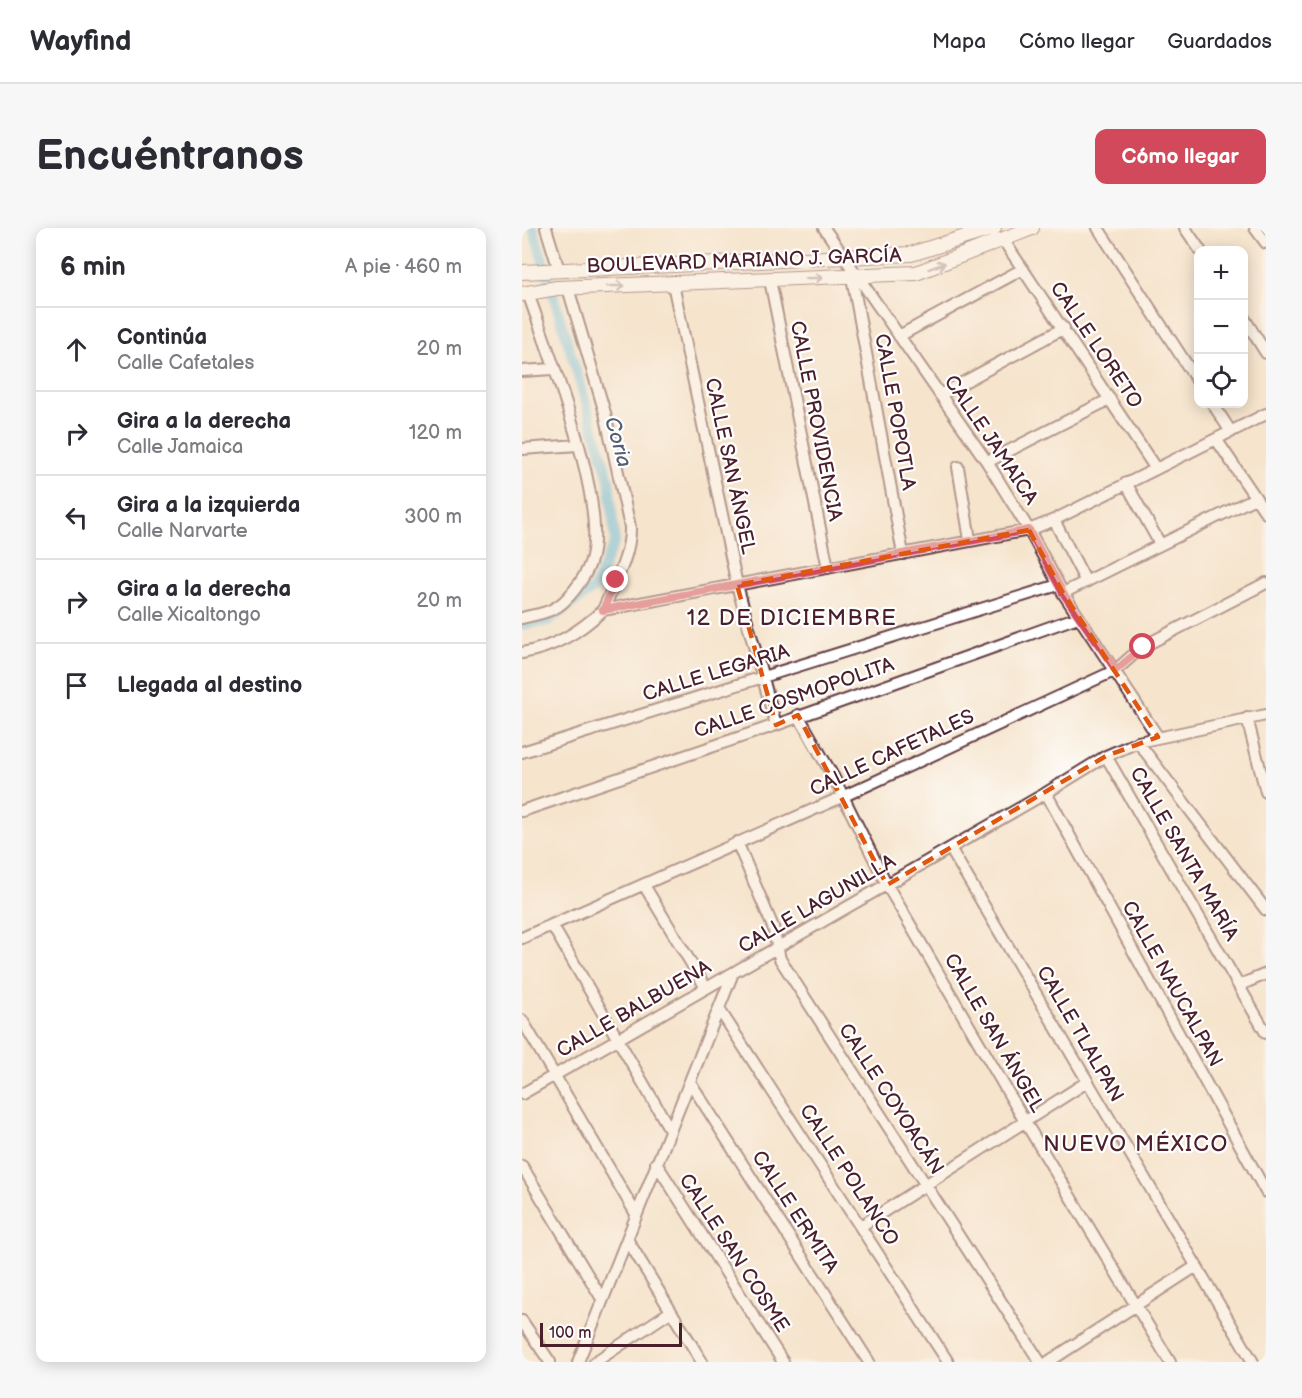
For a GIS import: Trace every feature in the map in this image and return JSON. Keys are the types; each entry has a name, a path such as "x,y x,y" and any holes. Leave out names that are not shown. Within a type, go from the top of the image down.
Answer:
{"main road":[{"name":"BOULEVARD MARIANO J. GARCÍA","path":"536,269 911,254 993,228"},
{"name":"BOULEVARD MARIANO J. GARCÍA","path":"525,294 543,289 916,273 1004,242 1032,228"}],"street":[{"path":"536,269 546,228"},
{"name":"CALLE JAMAICA","path":"825,228 846,258 855,277 987,462 1029,530 1060,589 1116,670 1158,737"},
{"path":"1098,228 1194,376"},
{"path":"1185,228 1197,246"},
{"path":"1255,228 1266,243"},
{"name":"CALLE LORETO","path":"1004,242 1064,328 1156,469"},
{"path":"899,336 1023,269"},
{"name":"CALLE POPOTLA","path":"855,277 903,554"},
{"name":"CALLE PROVIDENCIA","path":"770,280 828,568"},
{"name":"CALLE SAN ÁNGEL","path":"673,284 737,585 765,677 776,725"},
{"path":"562,288 604,412 630,527 630,537 622,564 603,610"},
{"path":"522,618 555,609 577,585 590,563 594,525 593,499 578,445 525,294"},
{"path":"1248,324 1266,353"},
{"path":"940,395 1064,328"},
{"path":"522,371 553,369"},
{"path":"987,462 1110,399"},
{"path":"1216,408 1231,432"},
{"path":"522,653 562,642 603,610 1029,530 1054,520 1266,414"},
{"path":"1216,440 1266,513"},
{"path":"522,449 578,445"},
{"path":"958,467 970,540"},
{"path":"1126,483 1160,544"},
{"name":"CALLE LEGARIA","path":"522,752 1086,582 1255,498"},
{"path":"1054,520 1086,582"},
{"name":"CALLE CAFETALES","path":"522,938 843,797 1116,670 1143,647 1266,583"},
{"name":"CALLE COSMOPOLITA","path":"522,811 776,725 1078,617"},
{"name":"CALLE LAGUNILLA","path":"578,1362 669,1128 690,1082 733,973 1046,793 1106,756 1138,742 1266,715"},
{"name":"CALLE SAN ÁNGEL","path":"798,716 843,797 886,885 1170,1362"},
{"path":"1246,718 1266,792"},
{"path":"1138,742 1266,910"},
{"name":"CALLE SANTA MARÍA","path":"1106,756 1240,985 1266,1034"},
{"name":"CALLE NAUCALPAN","path":"1046,793 1266,1192"},
{"name":"CALLE COYOACÁN","path":"737,842 773,927 780,959 1040,1362"},
{"name":"CALLE TLALPAN","path":"950,848 1253,1362"},
{"path":"644,885 706,988"},
{"path":"552,925 669,1128"},
{"name":"CALLE BALBUENA","path":"522,1094 733,973"},
{"path":"1240,985 1266,974"},
{"name":"CALLE POLANCO","path":"719,1009 948,1362"},
{"path":"522,1020 636,1214"},
{"name":"CALLE ERMITA","path":"690,1082 869,1362"},
{"path":"861,1226 1024,1120 1087,1082"},
{"name":"CALLE SAN COSME","path":"656,1163 783,1362"},
{"path":"522,1166 602,1299"},
{"path":"627,1239 702,1362"},
{"path":"1048,1362 1195,1267"},
{"path":"595,1362 670,1312"},
{"path":"522,1321 550,1362"}],"highlighted area":[{"path":"1029,530 1063,593 1158,737 1106,756 887,885 798,715 776,725 737,585"}],"waterway":[{"name":"Coria","path":"522,625 548,621 593,589 615,542 609,479 533,228"}],"district":[{"name":"12 DE DICIEMBRE","path":"792,618"},
{"name":"NUEVO MÉXICO","path":"1136,1144"}],"route":[{"path":"616,580 603,610 1029,530 1063,593 1116,670 1143,647"}]}
